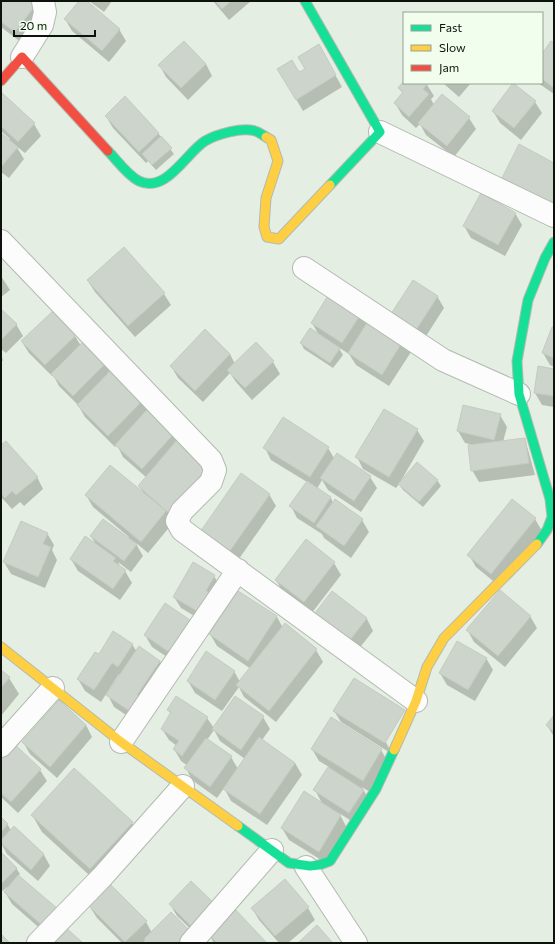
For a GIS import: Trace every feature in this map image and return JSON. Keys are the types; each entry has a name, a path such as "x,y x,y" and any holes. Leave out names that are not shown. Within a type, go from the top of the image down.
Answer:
{"street":[{"path":"1,81 22,57 42,25 45,12 43,1"},
{"path":"306,1 380,132 554,216"},
{"path":"22,57 129,173 139,181 150,183 164,180 205,141 227,132 240,130 255,132 271,140 278,161 266,198 264,227 268,237 279,238 380,132"},
{"path":"1,241 211,460 215,470 211,482 182,511 178,521 182,530 416,701"},
{"path":"1,647 121,742 289,863 306,867 330,862 376,789 416,701 427,667 444,638 539,542 547,530 553,508 519,394 517,361 528,300 544,258 554,242"},
{"path":"304,268 444,360 519,394"},
{"path":"121,742 238,570"},
{"path":"1,746 53,688"},
{"path":"38,943 102,876 182,786"},
{"path":"191,943 272,850"},
{"path":"306,867 356,943"}],"building":[{"path":"1,1 38,2 15,32 1,22"},
{"path":"79,1 87,1 120,29 102,51 64,19"},
{"path":"215,1 231,1 222,9"},
{"path":"184,41 206,64 181,88 158,65"},
{"path":"551,41 554,43 554,88 543,80 543,53"},
{"path":"319,44 336,75 296,100 277,69 292,60 299,72 305,69 298,57"},
{"path":"403,82 403,84 427,84 423,89 429,94 409,117 394,103 403,92 398,88"},
{"path":"512,84 536,101 514,128 492,111"},
{"path":"1,92 35,123 18,142 1,126"},
{"path":"442,94 470,117 447,146 418,123"},
{"path":"125,96 159,133 139,152 105,116"},
{"path":"1,133 18,147 1,167"},
{"path":"161,136 172,148 152,165 142,154"},
{"path":"519,144 554,163 554,208 501,180"},
{"path":"481,193 516,213 498,245 463,226"},
{"path":"124,247 165,293 128,326 87,280"},
{"path":"413,280 438,296 414,333 389,317"},
{"path":"332,289 364,309 342,343 311,323"},
{"path":"1,309 17,324 1,340"},
{"path":"53,311 76,335 45,365 21,341"},
{"path":"370,318 404,339 382,375 348,353"},
{"path":"552,327 554,327 554,358 542,353"},
{"path":"310,328 340,348 330,363 300,343"},
{"path":"205,329 230,354 195,391 170,366"},
{"path":"84,341 105,364 73,396 51,374"},
{"path":"256,342 274,361 245,388 227,370"},
{"path":"116,365 147,396 108,436 77,405"},
{"path":"538,366 554,369 554,396 534,393"},
{"path":"153,403 180,427 142,469 115,445"},
{"path":"463,405 501,414 494,440 457,431"},
{"path":"384,409 418,429 389,477 355,457"},
{"path":"283,417 329,447 310,477 263,448"},
{"path":"525,438 529,463 471,471 468,445"},
{"path":"177,440 208,467 169,513 138,486"},
{"path":"6,441 38,477 16,495 12,491 5,498 1,494 1,445"},
{"path":"337,453 371,476 354,501 320,478"},
{"path":"417,462 438,480 419,502 398,484"},
{"path":"110,465 166,511 141,542 85,495"},
{"path":"241,473 270,494 227,555 198,535"},
{"path":"307,481 331,497 314,523 289,506"},
{"path":"335,499 363,519 344,546 316,526"},
{"path":"512,499 536,518 491,574 467,555"},
{"path":"103,519 137,544 124,561 90,536"},
{"path":"21,521 48,533 43,544 51,547 38,577 3,562"},
{"path":"85,536 116,558 113,561 126,570 113,589 70,559"},
{"path":"306,539 335,562 304,602 275,580"},
{"path":"193,562 215,575 206,591 210,593 199,612 173,597"},
{"path":"500,590 531,616 498,656 466,630"},
{"path":"238,591 277,616 248,661 209,634"},
{"path":"332,591 367,618 347,644 312,617"},
{"path":"165,603 190,620 169,652 144,635"},
{"path":"285,623 317,649 269,711 236,685"},
{"path":"113,631 133,644 118,667 112,663 94,690 77,679 95,652 99,654"},
{"path":"457,641 487,658 468,690 439,673"},
{"path":"139,646 160,661 137,695 141,697 131,712 106,695"},
{"path":"206,651 235,671 215,700 187,681"},
{"path":"1,670 10,677 1,688"},
{"path":"354,678 405,710 385,743 333,711"},
{"path":"176,696 208,717 182,756 173,749 179,741 161,729 171,712 167,710"},
{"path":"235,696 264,716 241,750 212,729"},
{"path":"59,700 86,725 50,767 22,742"},
{"path":"554,715 554,732 546,725"},
{"path":"331,717 382,749 363,781 311,749"},
{"path":"259,737 295,763 260,814 223,789"},
{"path":"206,738 232,756 210,787 184,768"},
{"path":"11,741 41,769 11,802 1,793 1,752"},
{"path":"328,767 364,790 349,813 313,790"},
{"path":"74,768 133,822 90,869 31,815"},
{"path":"304,791 341,815 319,852 281,828"},
{"path":"1,817 8,824 1,832"},
{"path":"14,826 44,854 31,870 1,843 1,840"},
{"path":"1,852 17,868 1,884"},
{"path":"18,875 58,909 44,927 4,892"},
{"path":"285,879 309,907 275,936 251,908"},
{"path":"191,881 217,906 194,929 169,904"},
{"path":"111,885 147,921 125,942 89,906"},
{"path":"233,907 267,943 217,943 207,932"},
{"path":"171,912 194,935 186,943 148,943 144,939"},
{"path":"317,925 333,943 298,943"},
{"path":"64,926 83,943 48,943"},
{"path":"1,934 10,943 1,943"}],"traffic: fast":[{"path":"305,1 380,132 330,185"},
{"path":"108,151 130,175 139,181 149,184 158,182 167,177 205,141 216,136 230,132 250,130 258,132 266,137"},
{"path":"537,544 547,530 552,517 550,499 519,394 517,361 528,300 545,258 554,242"},
{"path":"238,826 289,863 310,866 319,865 330,861 376,789 394,750"}],"traffic: slow":[{"path":"266,137 271,140 278,161 266,198 264,227 267,237 279,239 330,185"},
{"path":"394,750 416,701 427,667 444,638 537,544"},
{"path":"1,647 121,742 238,826"}],"traffic: jam":[{"path":"1,81 22,57 108,151"}]}
